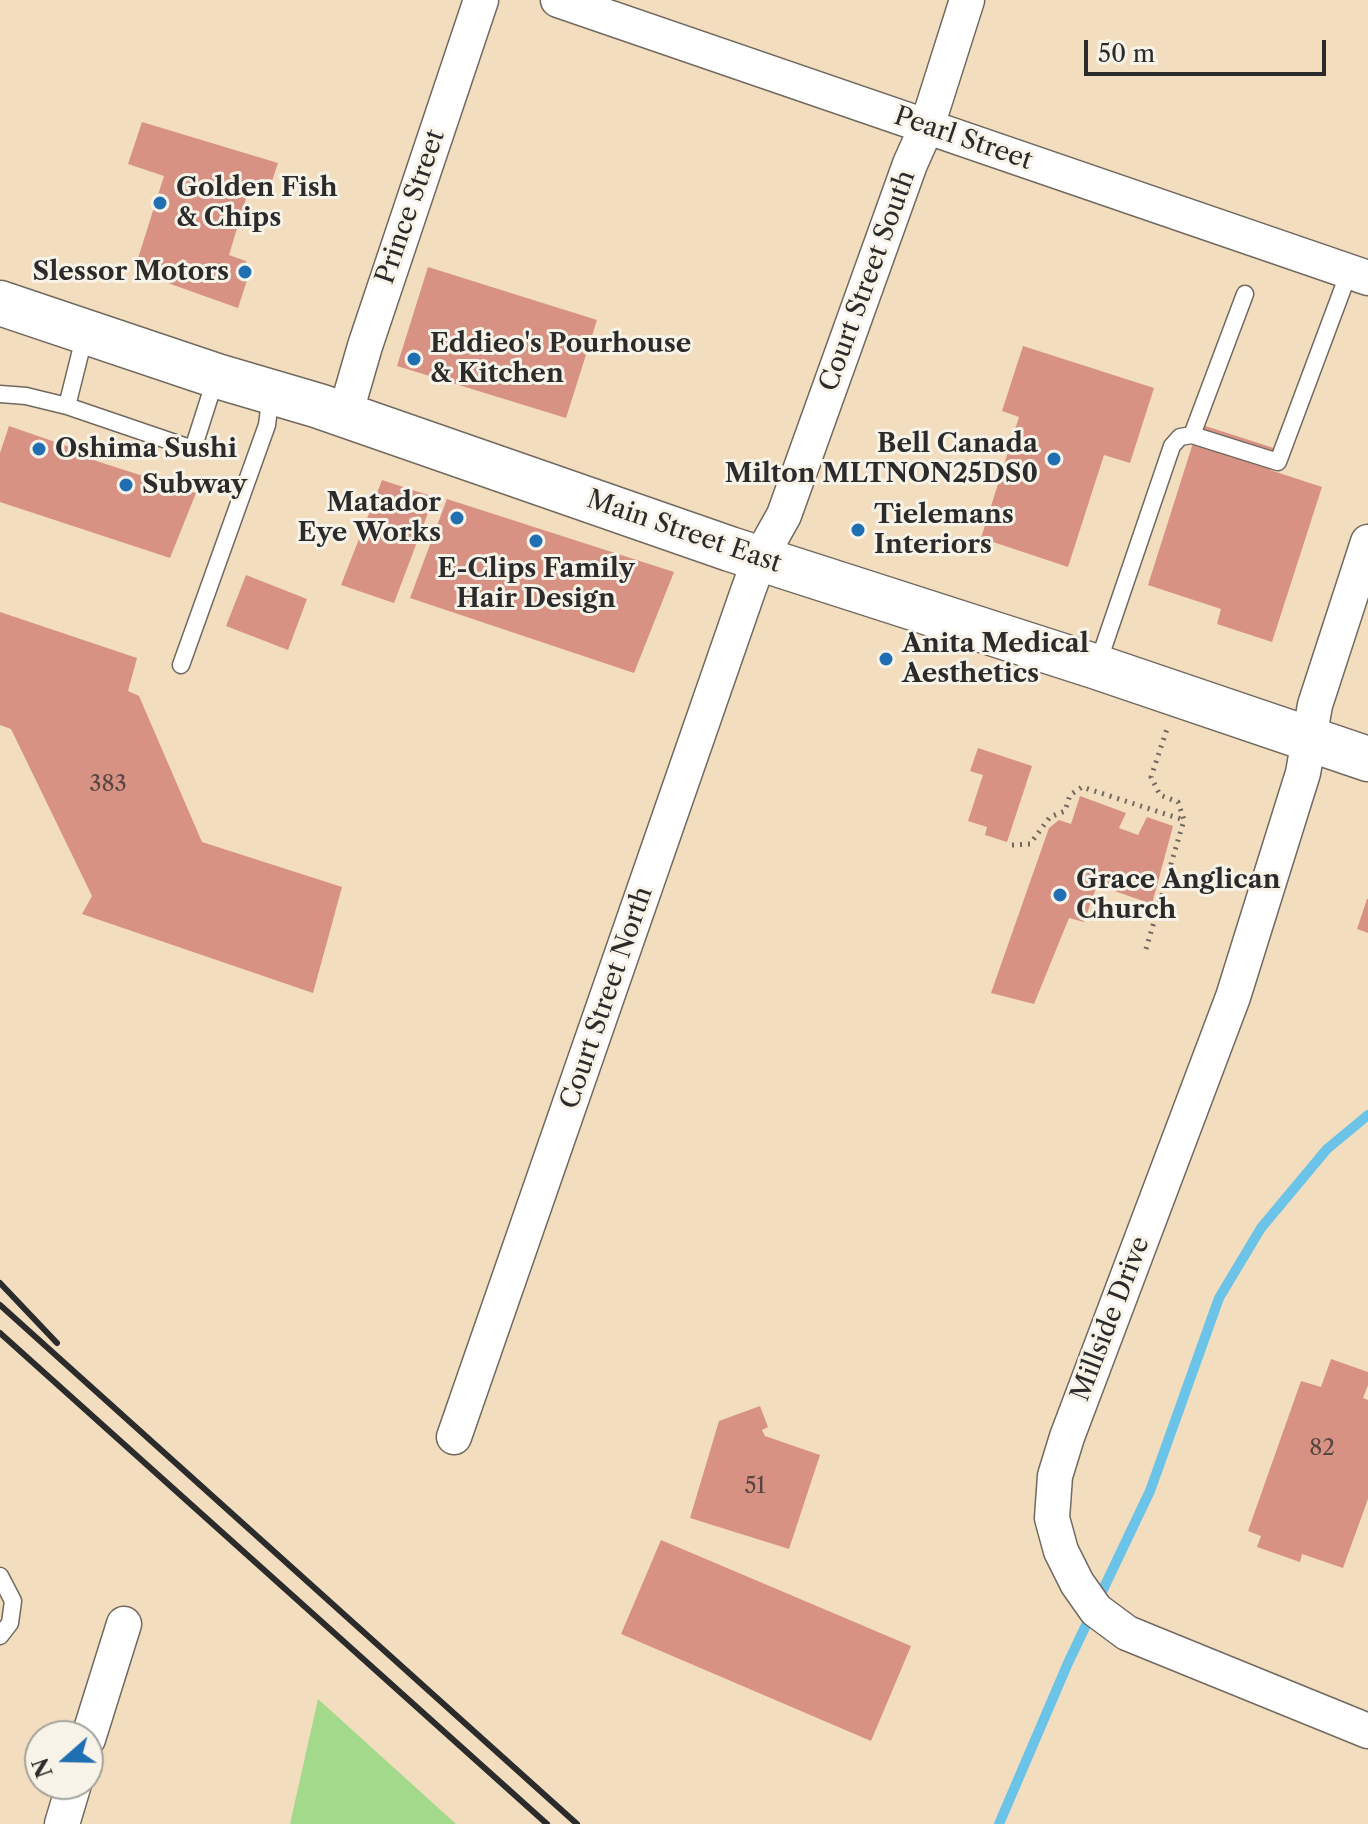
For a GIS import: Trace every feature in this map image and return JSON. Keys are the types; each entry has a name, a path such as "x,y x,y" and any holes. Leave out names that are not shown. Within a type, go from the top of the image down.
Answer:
{"main road":[{"name":"Main Street East","path":"0,303 217,376 345,415 760,558 1368,759"}],"street":[{"name":"Prince Street","path":"345,415 365,346 481,0"},
{"name":"Pearl Street","path":"558,0 1359,275"},
{"name":"Court Street South","path":"760,558 784,515 905,178 927,126 967,0"},
{"name":"Millside Drive","path":"1368,542 1315,705 1303,773 1233,997 1067,1437 1055,1476 1052,1518 1061,1551 1077,1583 1096,1610 1127,1633 1368,1731"},
{"name":"Court Street North","path":"454,1437 760,558"},
{"path":"94,1720 124,1624"},
{"path":"62,1824 69,1800"}],"lane":[{"path":"1097,667 1172,446 1180,437 1192,435 1278,462 1359,275"},
{"path":"1192,435 1245,294"},
{"path":"67,406 86,332"},
{"path":"0,394 26,396 67,406 193,449 217,376"},
{"path":"181,665 267,425 272,391"},
{"path":"0,1576 13,1601 10,1623 0,1636"}],"path":[{"path":"1146,949 1184,820 1178,802 1160,795 1151,777 1168,726"},
{"path":"1012,845 1030,844 1050,817 1065,811 1070,795 1082,787 1184,820"}],"green space":[{"path":"318,1699 456,1824 290,1824"}],"building":[{"path":"142,122 278,163 266,199 248,192 229,255 246,261 250,271 238,308 134,271 164,176 128,164"},
{"path":"428,267 597,320 566,418 397,366"},
{"name":"Bell Canada Milton MLTNON25DS0","path":"1023,346 1154,388 1130,463 1104,455 1068,567 981,538 1019,417 1002,411"},
{"path":"1199,424 1277,449 1270,470 1322,487 1272,642 1217,624 1221,609 1148,585"},
{"path":"9,426 87,453 87,458 196,493 170,558 0,502 0,453"},
{"path":"382,480 434,497 394,603 341,585"},
{"path":"447,499 674,572 634,673 410,598"},
{"path":"246,575 307,599 288,650 226,626"},
{"path":"0,612 137,658 128,691 139,696 202,842 342,887 313,993 82,914 92,896 11,729 0,725"},
{"path":"978,748 1032,766 1007,842 985,835 987,827 968,821 983,775 970,771"},
{"name":"Grace Anglican Church","path":"1080,796 1126,813 1119,828 1138,835 1147,817 1173,826 1152,904 1097,885 1084,922 1069,918 1034,1004 991,993 1049,828 1059,820 1071,824"},
{"path":"1368,899 1368,933 1357,929"},
{"path":"1331,1359 1368,1372 1368,1385 1363,1398 1368,1400 1368,1499 1343,1568 1302,1554 1300,1562 1257,1547 1261,1536 1248,1531 1301,1381 1321,1387"},
{"path":"760,1406 768,1427 762,1430 765,1436 820,1455 789,1549 690,1518 719,1421"},
{"path":"661,1540 911,1646 871,1741 621,1634"}],"waterway":[{"path":"999,1824 1068,1663 1150,1491 1219,1298 1261,1228 1327,1149 1368,1115"}],"railway":[{"path":"0,1283 57,1343"},
{"path":"0,1305 577,1824"},
{"path":"0,1333 547,1824"}],"place":[{"name":"Golden Fish & Chips","path":"160,203"},
{"name":"Slessor Motors","path":"245,272"},
{"name":"Eddieo's Pourhouse & Kitchen","path":"414,359"},
{"name":"Oshima Sushi","path":"39,449"},
{"name":"Bell Canada Milton MLTNON25DS0","path":"1054,459"},
{"name":"Subway","path":"126,485"},
{"name":"Matador Eye Works","path":"457,518"},
{"name":"Tielemans Interiors","path":"858,530"},
{"name":"E-Clips Family Hair Design","path":"536,541"},
{"name":"Anita Medical Aesthetics","path":"886,659"},
{"name":"Grace Anglican Church","path":"1060,895"}]}
